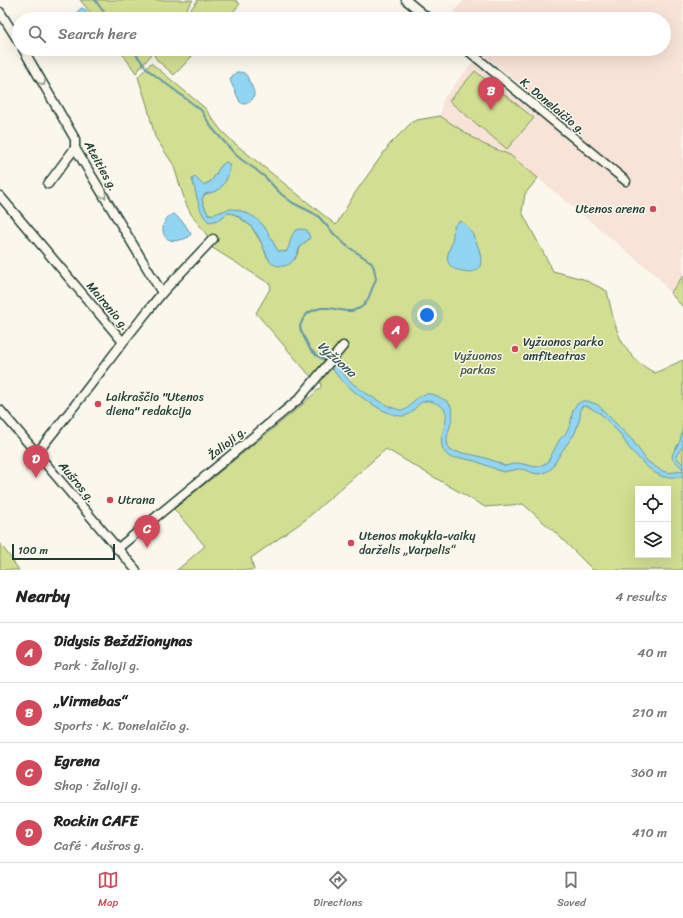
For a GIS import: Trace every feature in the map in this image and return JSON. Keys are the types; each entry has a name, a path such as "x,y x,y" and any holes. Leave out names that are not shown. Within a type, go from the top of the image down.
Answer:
{"street":[{"path":"406,0 421,12"},
{"path":"0,12 12,31"},
{"name":"Ateities g.","path":"27,56 74,139 74,148 162,294"},
{"name":"K. Donelaičio g.","path":"474,56 626,181"},
{"path":"48,184 74,148"},
{"name":"Maironio g.","path":"0,196 123,342 37,453"},
{"path":"123,342 162,294 213,238"},
{"name":"Žalioji g.","path":"117,549 299,399 343,346"},
{"name":"Aušros g.","path":"0,410 136,570"}],"shaded area":[{"path":"464,0 683,0 683,276 670,293 659,278 510,155 483,144 440,116 443,99 473,62 552,127 560,117 485,56 671,56 671,12 454,12"}],"green space":[{"path":"80,0 193,0 184,12 90,12"},
{"path":"198,0 235,0 240,4 233,12 189,12"},
{"path":"124,56 150,56 136,73"},
{"path":"155,56 192,56 174,75"},
{"name":"Vyžuonos parkas","path":"151,63 205,108 220,129 234,143 336,225 355,193 390,144 412,122 417,120 440,116 483,144 510,155 538,178 525,194 522,212 553,271 583,279 607,291 614,321 621,340 632,356 645,367 655,373 683,360 683,570 593,570 558,535 523,504 485,507 386,449 305,520 251,558 254,570 177,570 205,546 174,509 302,405 321,387 320,371 312,378 256,313 271,287 270,284 211,247 209,238 191,214 186,204 173,164 155,137 138,77","holes":["221,166 227,178 218,189 205,194 202,199 208,214 216,215 221,212 246,213 272,241 278,251 285,252 289,248 310,238 301,246 295,259 267,257 262,244 251,226 234,214 228,213 207,220 193,179 196,178 203,185 206,184 214,178"]},
{"path":"475,71 534,118 507,149 449,101"},
{"path":"683,276 683,307 670,293"},
{"path":"0,543 19,570 0,570"}],"water":[{"path":"82,8 88,12 77,12"},
{"path":"237,72 244,73 246,75 253,89 253,98 247,104 240,102 230,80"},
{"path":"226,162 229,164 229,167 225,182 221,188 205,194 202,199 208,214 214,214 232,209 251,215 263,225 278,251 286,252 294,232 301,229 307,230 310,238 302,244 295,258 290,264 280,266 270,262 258,236 251,226 234,214 228,213 218,220 209,222 206,219 200,208 192,179 195,177 203,185 208,183 214,178 219,168"},
{"path":"174,214 184,223 191,234 189,237 178,240 170,240 165,237 163,226 169,216"},
{"path":"460,221 469,229 480,253 480,265 478,269 473,272 454,269 448,262 448,254 452,242 454,227"},
{"path":"328,359 358,388 373,398 395,409 403,410 409,407 417,398 425,394 434,395 448,402 452,408 453,414 447,439 451,451 485,458 505,466 518,463 536,467 547,463 560,439 570,426 573,410 576,405 582,401 588,401 598,405 633,441 647,461 660,470 668,473 683,471 683,477 663,477 655,473 629,448 620,434 601,414 585,406 581,407 580,418 575,433 551,469 546,472 540,474 518,469 503,472 475,461 461,458 451,458 444,452 442,445 446,417 445,411 441,406 433,402 426,401 422,402 407,415 394,415 386,412 362,397 342,381 325,363"},
{"path":"683,426 683,446 676,456 683,464 683,469 672,458 673,453 680,441"}],"waterway":[{"name":"Vyžuona","path":"95,0 104,12"},
{"name":"Vyžuona","path":"137,56 148,70 201,110 212,128 235,154 266,178 281,194 293,203 318,216 347,246 371,262 376,279 364,305 352,311 321,308 308,313 303,319 300,326 301,331 310,349 327,362"}],"place":[{"name":"„Virmebas“","path":"491,110"},
{"name":"Utenos arena","path":"653,209"},
{"name":"Didysis Beždžionynas","path":"396,349"},
{"name":"Vyžuonos parko amfiteatras","path":"515,349"},
{"name":"Laikraščio \"Utenos diena\" redakcija","path":"98,404"},
{"name":"Rockin CAFE","path":"36,478"},
{"name":"Utrana","path":"110,500"},
{"name":"Utenos mokykla-vaikų darželis „Varpelis“","path":"351,543"},
{"name":"Egrena","path":"147,548"}]}
